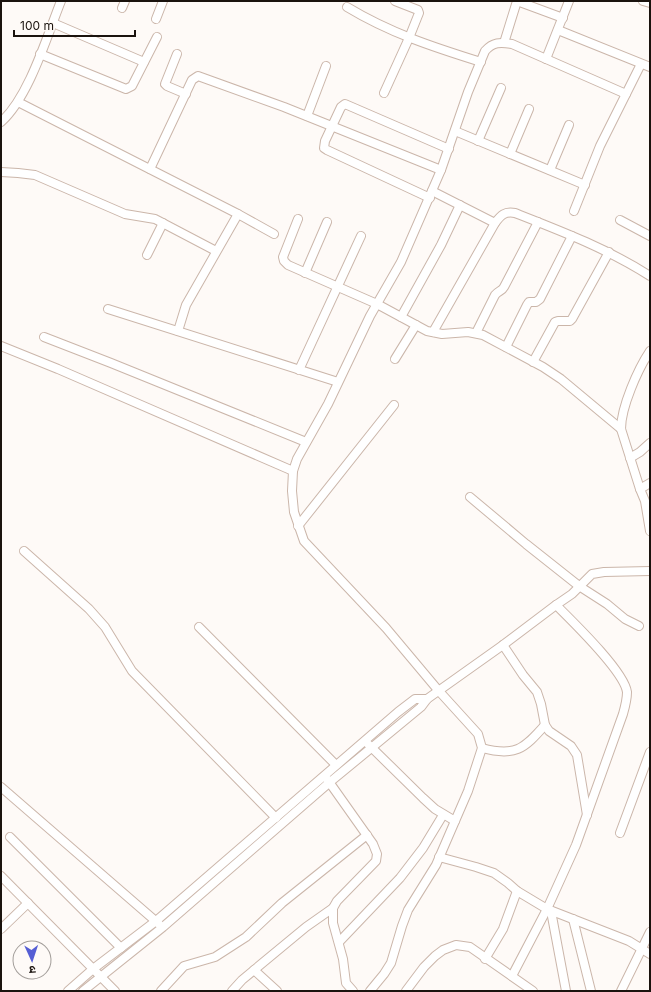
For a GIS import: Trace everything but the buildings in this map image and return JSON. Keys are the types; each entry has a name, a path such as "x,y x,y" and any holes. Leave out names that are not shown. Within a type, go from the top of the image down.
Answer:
{"street":[{"path":"1,122 8,116 18,102 40,54 61,1"},
{"path":"156,19 163,1"},
{"path":"384,93 419,12 395,1"},
{"path":"504,42 517,1 563,18"},
{"path":"546,59 569,1"},
{"path":"643,1 650,3"},
{"path":"347,7 364,17 409,38 481,62"},
{"path":"53,23 144,62"},
{"path":"558,30 650,67"},
{"path":"40,54 126,90 132,86 157,37"},
{"path":"370,991 391,963 408,910 439,858 468,791 482,748 478,734 438,690 386,628 304,541 294,512 292,491 293,471 306,442 328,404 370,316 401,262 441,170 468,92 485,51 496,43 504,42 512,44 626,94"},
{"path":"177,54 165,84 186,94"},
{"path":"574,211 600,146 641,64"},
{"path":"307,116 326,66"},
{"path":"150,169 192,80 198,76 307,116 441,170"},
{"path":"478,141 501,88"},
{"path":"18,102 238,214 274,234"},
{"path":"449,149 348,104 343,104 331,126 324,145 324,148 327,150 460,206 495,223"},
{"path":"510,154 529,109"},
{"path":"550,170 569,125"},
{"path":"455,131 584,185"},
{"path":"1,172 34,175 125,214 155,219 216,251"},
{"path":"401,317 438,251 460,206"},
{"path":"433,332 495,223 504,213 509,212 572,236 609,252 650,276"},
{"path":"178,331 186,305 238,214"},
{"path":"298,219 283,257 284,261 288,265 377,304 427,331 442,334 468,332 476,333 506,347 561,379 621,429"},
{"path":"620,220 650,236"},
{"path":"146,255 163,222"},
{"path":"305,272 326,222"},
{"path":"476,333 495,294 504,288 538,222"},
{"path":"299,370 361,236"},
{"path":"506,347 529,302 536,302 540,299 572,236"},
{"path":"532,362 555,322 570,321 572,319 609,252"},
{"path":"108,309 299,370 337,384"},
{"path":"395,359 416,325"},
{"path":"44,337 111,362 306,442"},
{"path":"1,346 65,372 293,471"},
{"path":"650,351 635,379 621,420 621,429 645,501 650,531"},
{"path":"298,526 394,405"},
{"path":"630,458 650,443"},
{"path":"640,489 650,483"},
{"path":"470,497 579,586 607,604 625,619 639,626"},
{"path":"24,551 89,609 105,628 132,671 276,818"},
{"path":"83,991 163,927 371,747 421,707 427,699 556,605 592,574 604,572 650,571"},
{"path":"512,976 550,910 587,815 623,714 627,693 624,681 616,670 588,637 556,605"},
{"path":"198,627 336,765"},
{"path":"503,645 523,675 537,692 545,725 549,731 571,746 577,754 587,815"},
{"path":"68,991 93,969 156,921 324,775 415,699 427,699"},
{"path":"482,748 494,752 512,752 528,744 545,725"},
{"path":"365,740 412,789 443,815 455,821"},
{"path":"620,833 650,752"},
{"path":"232,991 254,970 306,927 333,908 337,901 376,861 378,854 367,835 324,775"},
{"path":"1,786 163,927"},
{"path":"339,942 400,878 423,848 443,815"},
{"path":"161,991 184,966 215,957 246,937 282,903 367,835"},
{"path":"10,837 121,948"},
{"path":"439,858 494,873 517,891 550,910 629,941 650,954"},
{"path":"1,876 115,991"},
{"path":"485,959 503,929 517,891"},
{"path":"1,929 28,903"},
{"path":"333,908 333,923 343,959 346,983 353,991"},
{"path":"550,910 566,991"},
{"path":"570,917 591,991"},
{"path":"621,991 650,932"},
{"path":"132,939 138,947"},
{"path":"406,991 424,967 435,956 443,950 456,944 470,947 485,959 533,991"},
{"path":"254,970 277,991"},
{"path":"340,991 346,983"}]}
